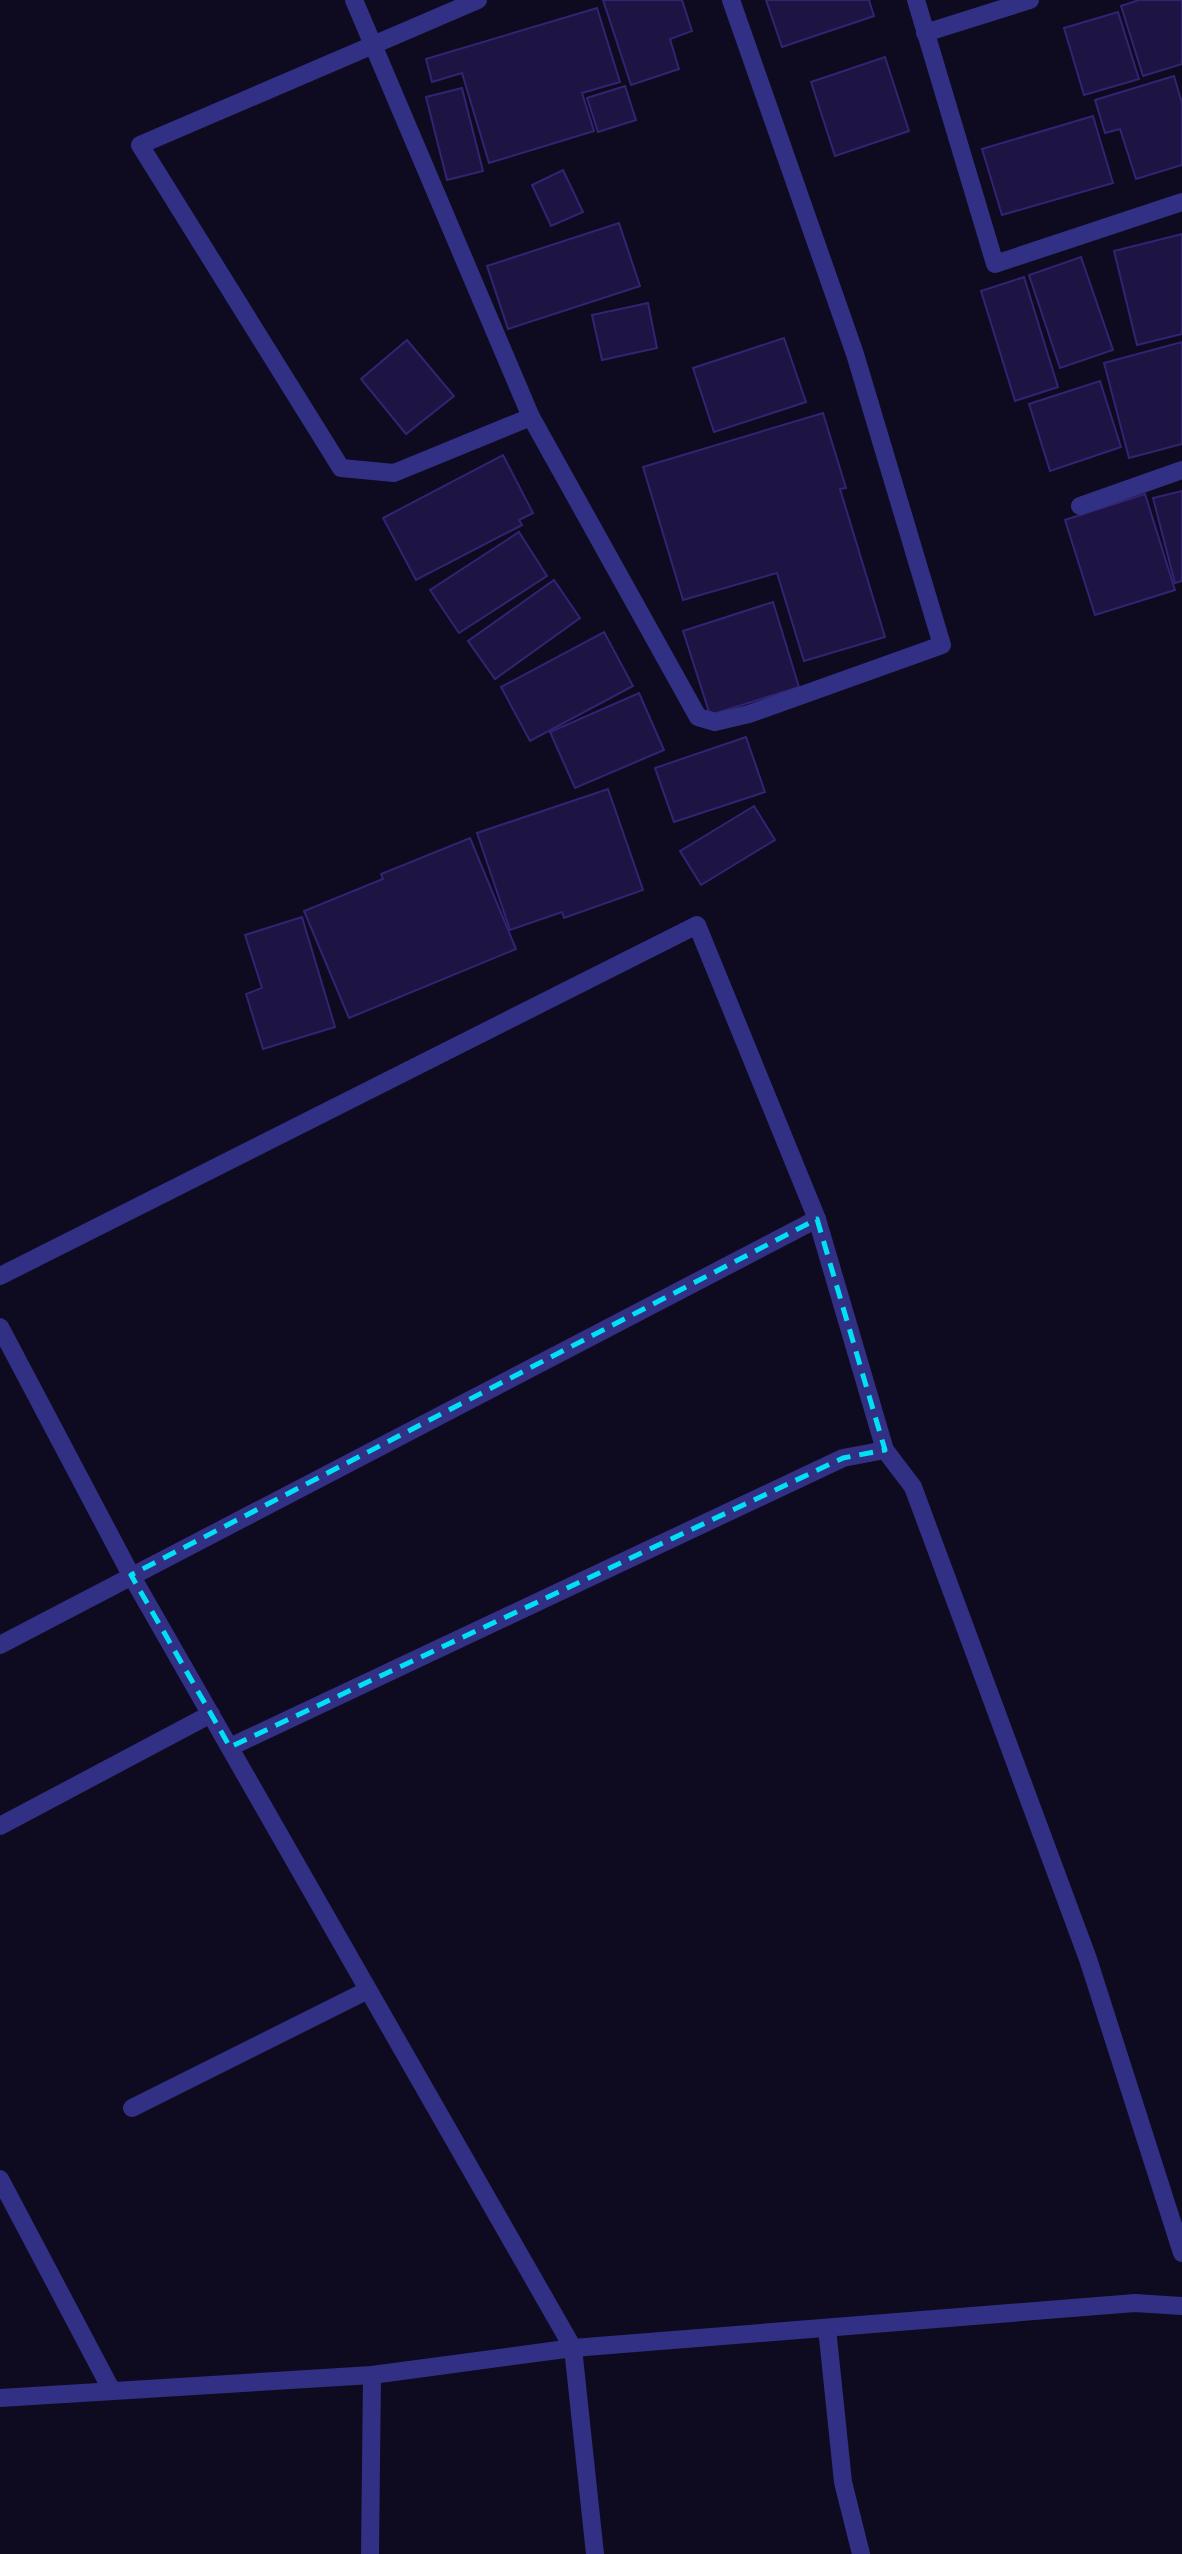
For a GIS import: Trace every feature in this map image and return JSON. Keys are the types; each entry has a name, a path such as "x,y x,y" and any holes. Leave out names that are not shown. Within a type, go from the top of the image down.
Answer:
{"street":[{"path":"354,0 531,417 698,717 715,722 749,714 942,645 855,354 731,0"},
{"path":"478,0 140,145 341,468 394,473 531,417"},
{"path":"916,0 995,264 1182,202"},
{"path":"925,33 1030,0"},
{"path":"1080,506 1182,470"},
{"path":"0,1276 697,925 817,1219 885,1450 913,1487 1079,1933 1182,2253"},
{"path":"0,1645 817,1219"},
{"path":"0,1326 131,1575 573,2348 595,2554"},
{"path":"230,1747 843,1458 885,1450"},
{"path":"0,1826 211,1714"},
{"path":"132,2108 368,1990"},
{"path":"0,2179 112,2391"},
{"path":"0,2398 372,2375 573,2348 1135,2303 1182,2306"},
{"path":"827,2328 843,2482 860,2554"},
{"path":"370,2554 372,2375"}],"highlighted area":[{"path":"817,1219 885,1450 843,1458 230,1747 131,1575"}],"building":[{"path":"603,0 682,0 692,31 670,39 679,69 631,85"},
{"path":"766,0 869,0 874,16 782,47"},
{"path":"1139,0 1182,0 1182,64 1143,76 1121,6"},
{"path":"597,8 620,82 582,93 594,131 489,163 462,73 432,82 426,59"},
{"path":"1118,12 1139,79 1084,95 1064,28"},
{"path":"885,57 909,131 835,156 811,82"},
{"path":"1174,76 1182,103 1182,165 1136,179 1120,129 1105,133 1095,100"},
{"path":"625,86 636,120 598,132 587,98"},
{"path":"462,88 483,171 447,180 426,97"},
{"path":"1093,116 1113,183 1002,215 982,149"},
{"path":"563,170 583,212 551,226 532,185"},
{"path":"619,223 640,286 508,329 487,266"},
{"path":"1182,234 1182,334 1137,345 1114,251"},
{"path":"1081,257 1113,350 1060,368 1029,275"},
{"path":"1024,277 1058,387 1015,401 981,291"},
{"path":"648,303 657,348 602,360 592,315"},
{"path":"784,338 806,402 714,432 693,368"},
{"path":"407,340 454,396 406,434 361,379"},
{"path":"1182,342 1182,444 1129,458 1104,363"},
{"path":"1100,381 1121,447 1050,471 1029,404"},
{"path":"823,413 846,488 840,489 885,637 804,661 777,573 683,600 643,467"},
{"path":"503,455 533,513 519,520 522,525 416,580 383,518"},
{"path":"1182,491 1182,581 1175,583 1153,498"},
{"path":"1145,494 1175,590 1095,615 1065,520"},
{"path":"519,532 547,576 459,633 430,590"},
{"path":"554,580 580,618 495,679 468,641"},
{"path":"773,602 799,687 710,715 683,631"},
{"path":"604,632 633,686 530,741 501,687"},
{"path":"639,693 664,750 575,788 550,732"},
{"path":"746,737 765,792 674,822 655,768"},
{"path":"608,789 643,890 564,918 562,912 510,930 477,833"},
{"path":"754,806 775,840 701,885 680,851"},
{"path":"470,838 516,949 349,1018 304,911 383,879 381,874"},
{"path":"302,917 335,1027 263,1049 246,994 262,988 245,935"}]}
